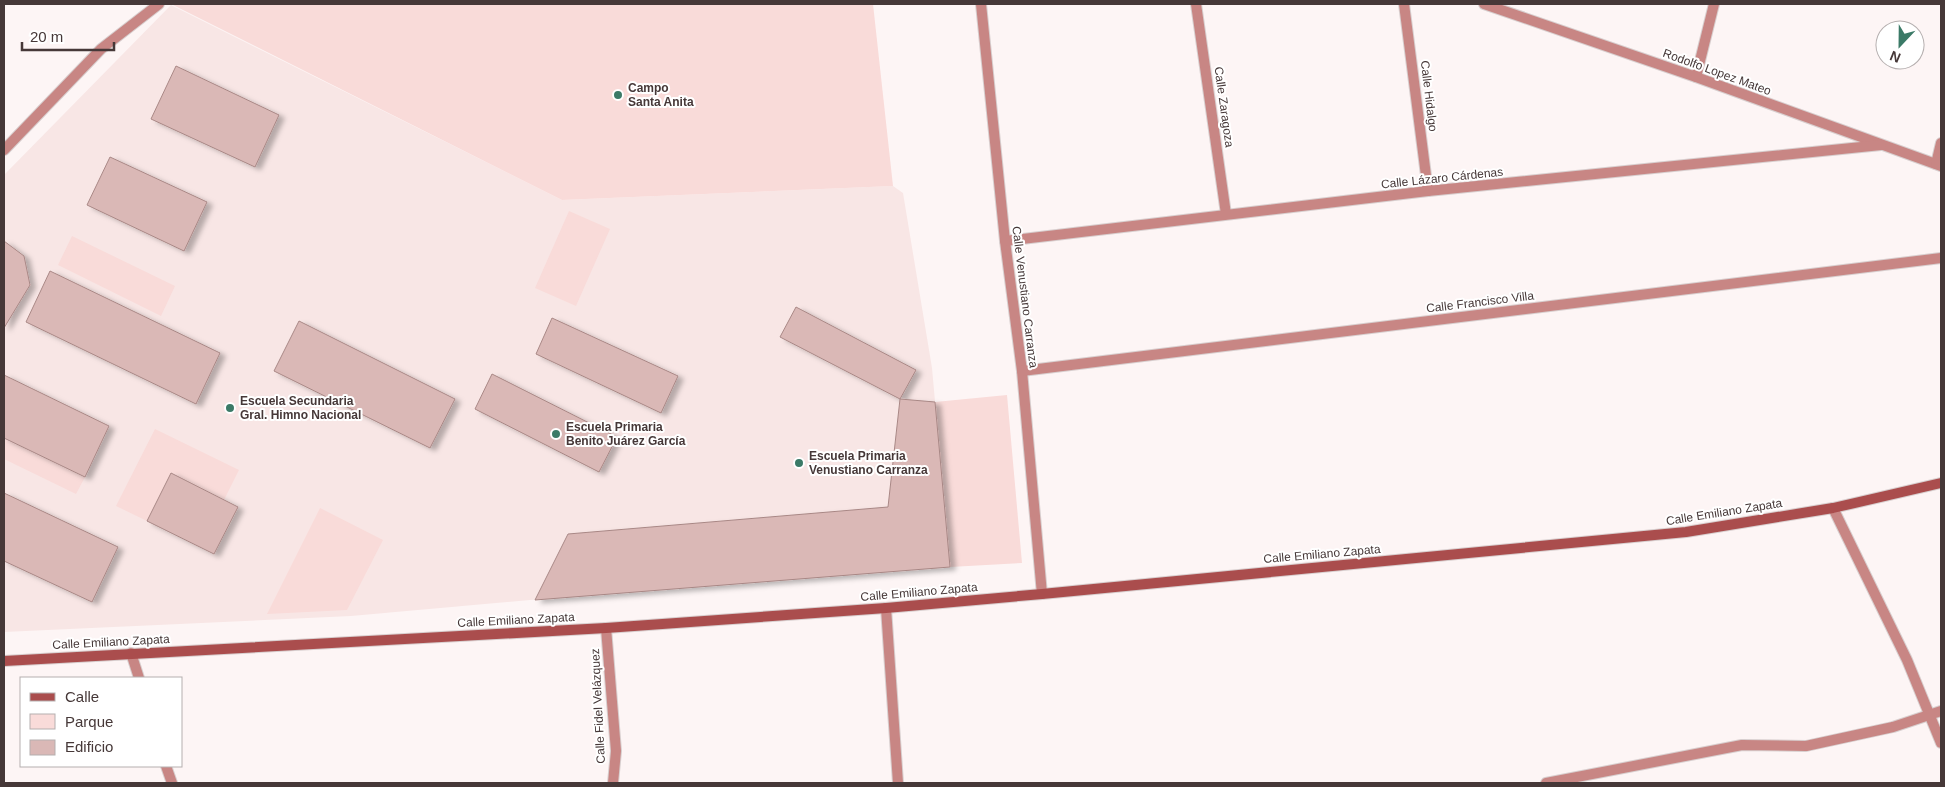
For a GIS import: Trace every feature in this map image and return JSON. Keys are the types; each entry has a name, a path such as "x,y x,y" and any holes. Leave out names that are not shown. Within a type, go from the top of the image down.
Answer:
{"main road":[{"name":"Calle Emiliano Zapata","path":"4,661 606,628 886,608 1042,594 1686,532 1833,508 1941,483"}],"street":[{"path":"4,150 101,49 159,4"},
{"name":"Calle Venustiano Carranza","path":"981,4 1022,371 1042,594"},
{"name":"Calle Zaragoza","path":"1196,4 1226,214"},
{"name":"Calle Hidalgo","path":"1404,4 1428,191"},
{"name":"Rodolfo Lopez Mateo","path":"1484,4 1696,77 1939,165"},
{"path":"1696,77 1714,4"},
{"path":"1939,165 1941,144"},
{"name":"Calle Lázaro Cárdenas","path":"1006,241 1428,191 1881,145"},
{"name":"Calle Francisco Villa","path":"1022,371 1941,258"},
{"path":"1833,508 1907,660 1941,743"},
{"path":"886,608 898,783"},
{"name":"Calle Fidel Velázquez","path":"606,628 616,751 613,783"},
{"path":"131,654 139,677"},
{"path":"1546,783 1742,745 1806,746 1893,727 1941,711"},
{"path":"166,767 172,783"}],"shaded area":[{"path":"171,5 562,200 893,186 903,193 932,368 950,567 351,616 4,632 4,175"}],"green space":[{"name":"Campo Santa Anita","path":"171,4 873,4 893,186 562,200"},
{"path":"569,211 610,229 576,306 535,288"},
{"path":"72,236 175,286 161,316 58,265"},
{"path":"1007,395 1022,563 950,567 935,402"},
{"path":"155,429 239,470 224,500 171,473 147,521 116,506"},
{"path":"4,438 85,477 76,494 4,459"},
{"path":"320,508 383,540 347,610 267,614"}],"building":[{"path":"176,66 279,115 255,167 151,119"},
{"path":"110,157 207,202 184,251 87,205"},
{"path":"4,241 24,256 30,285 4,328"},
{"path":"50,271 220,353 196,404 26,322"},
{"path":"796,307 916,370 900,399 780,337"},
{"path":"552,318 678,376 661,413 536,354"},
{"path":"299,321 455,399 430,448 274,371"},
{"path":"492,374 617,437 599,472 475,409"},
{"path":"4,375 109,426 85,477 4,438"},
{"path":"900,399 935,402 950,567 535,600 568,534 888,507"},
{"path":"171,473 238,507 214,554 147,521"},
{"path":"4,493 118,547 92,602 4,561"}],"place":[{"name":"Campo Santa Anita","path":"618,95"},
{"name":"Escuela Secundaria Gral. Himno Nacional","path":"230,408"},
{"name":"Escuela Primaria Benito Juárez García","path":"556,434"},
{"name":"Escuela Primaria Venustiano Carranza","path":"799,463"}]}
